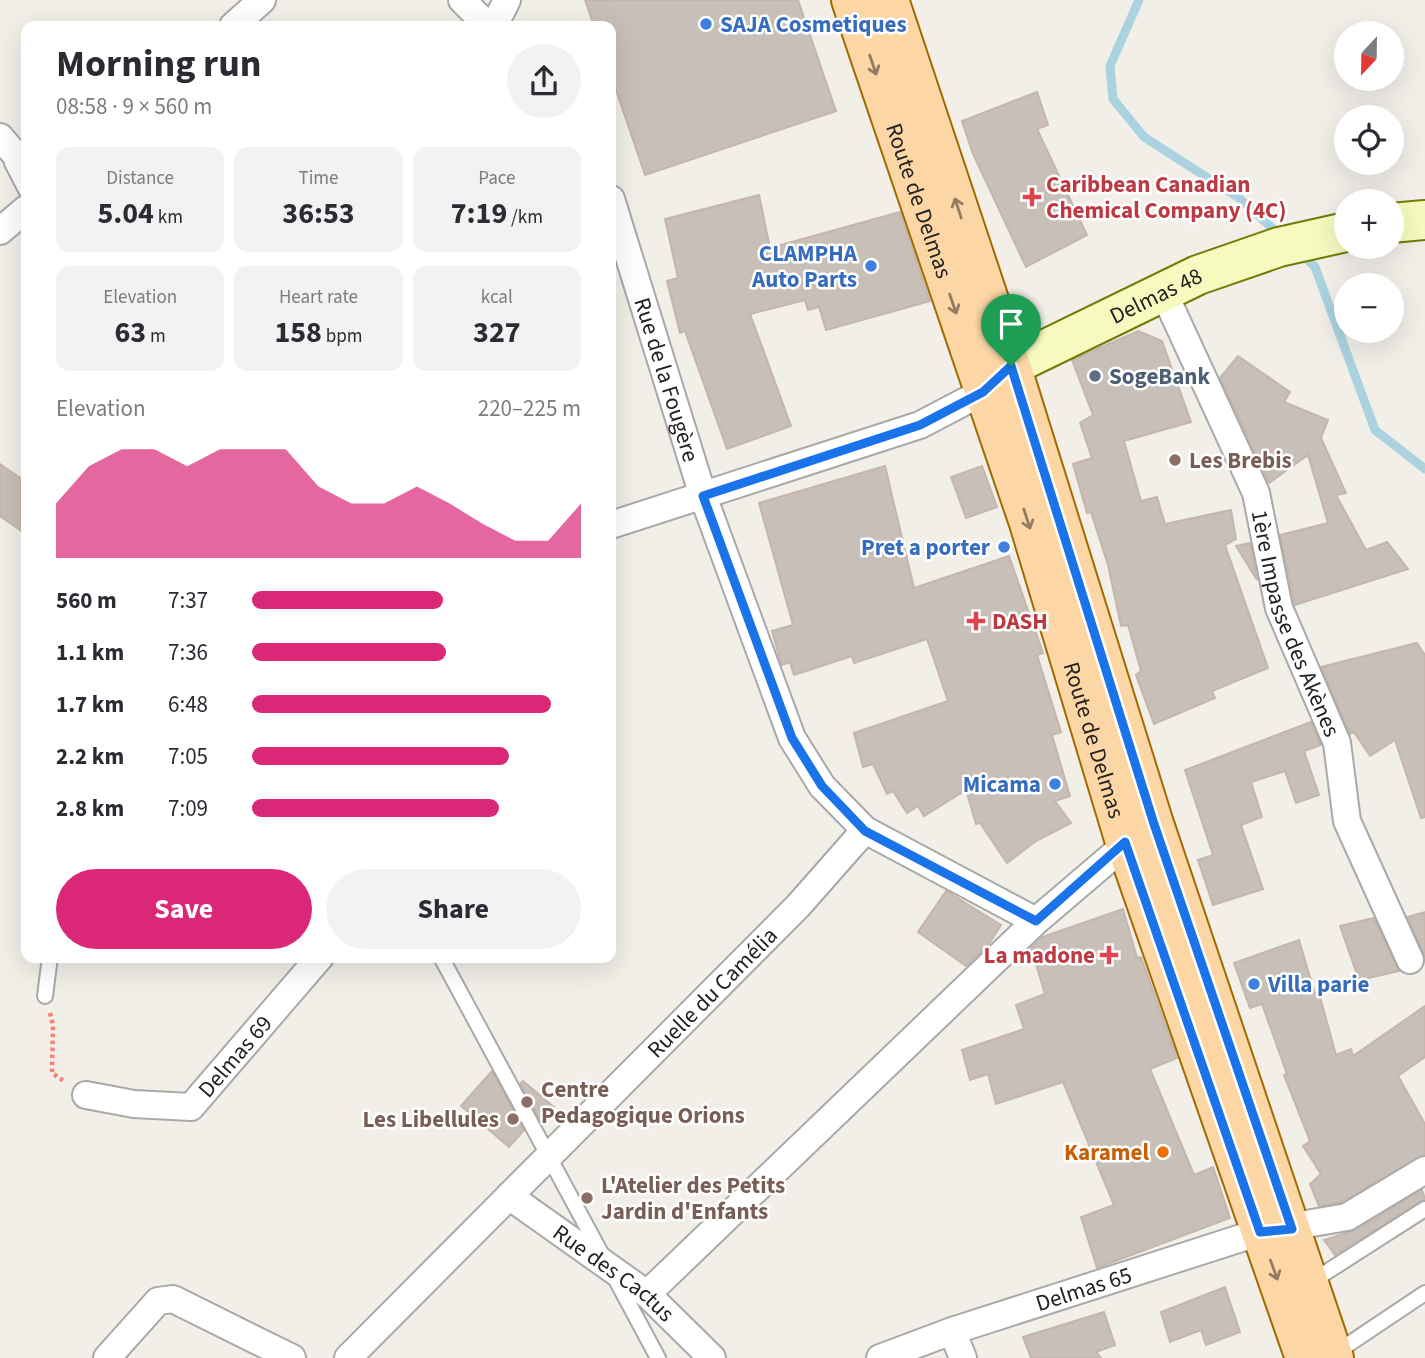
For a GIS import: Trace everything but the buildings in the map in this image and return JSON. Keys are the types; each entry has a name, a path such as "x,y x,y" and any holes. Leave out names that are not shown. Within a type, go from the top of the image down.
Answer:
{"main road":[{"name":"Route de Delmas","path":"851,0 983,392 1276,1231 1324,1357"},
{"name":"Route de Delmas","path":"889,0 1011,366 1139,833"},
{"name":"Route de Delmas","path":"1276,1231 1309,1283 1324,1357"}],"street":[{"path":"239,21 262,0"},
{"path":"462,0 483,21"},
{"path":"496,21 507,0"},
{"path":"0,139 21,162"},
{"path":"0,231 21,213"},
{"name":"Rue de la Fougère","path":"616,215 703,496 792,738 822,786 865,831 1036,921"},
{"path":"1404,222 1425,220"},
{"name":"Delmas 48","path":"983,392 1011,366 1163,290 1279,247 1334,235"},
{"name":"1ère Impasse des Akènes","path":"1163,290 1256,493 1279,608 1337,743 1347,821 1410,960"},
{"path":"616,523 920,425 983,392"},
{"name":"Ruelle du Camélia","path":"348,1358 798,906 865,831"},
{"path":"647,1294 1036,921 1139,833"},
{"name":"Delmas 69","path":"86,1095 134,1104 191,1107 315,963"},
{"name":"Delmas 65","path":"880,1358 952,1331 1276,1231 1347,1217 1425,1170"},
{"name":"Rue des Cactus","path":"509,1196 647,1294 712,1358"},
{"path":"107,1358 146,1311 158,1301 173,1299 292,1358"},
{"path":"952,1331 963,1358"}],"lane":[{"path":"0,139 21,180"},
{"path":"45,996 49,963"},
{"path":"444,963 658,1358"},
{"path":"1309,1283 1425,1209"},
{"path":"1324,1357 1425,1293"}],"path":[{"path":"45,996 53,1026 52,1073 86,1095"}],"waterway":[{"path":"1139,0 1110,66 1113,99 1144,137 1239,198 1281,236"},
{"path":"1299,252 1315,267 1375,430 1425,469"}],"place":[{"name":"SAJA Cosmetiques","path":"706,24"},
{"name":"Caribbean Canadian Chemical Company (4C)","path":"1032,197"},
{"name":"CLAMPHA Auto Parts","path":"871,266"},
{"name":"SogeBank","path":"1095,376"},
{"name":"Les Brebis","path":"1175,460"},
{"name":"Pret a porter","path":"1004,547"},
{"name":"DASH","path":"976,621"},
{"name":"Micama","path":"1055,784"},
{"name":"La madone","path":"1109,955"},
{"name":"Villa parie","path":"1254,984"},
{"name":"Centre Pedagogique Orions","path":"527,1102"},
{"name":"Les Libellules","path":"513,1119"},
{"name":"Karamel","path":"1163,1152"},
{"name":"L'Atelier des Petits Jardin d'Enfants","path":"587,1198"}],"route":[{"path":"1011,366 1154,824 1292,1229 1260,1232 1125,842 1036,921 865,831 822,786 792,738 703,496 920,425 983,392 1011,366"}]}
